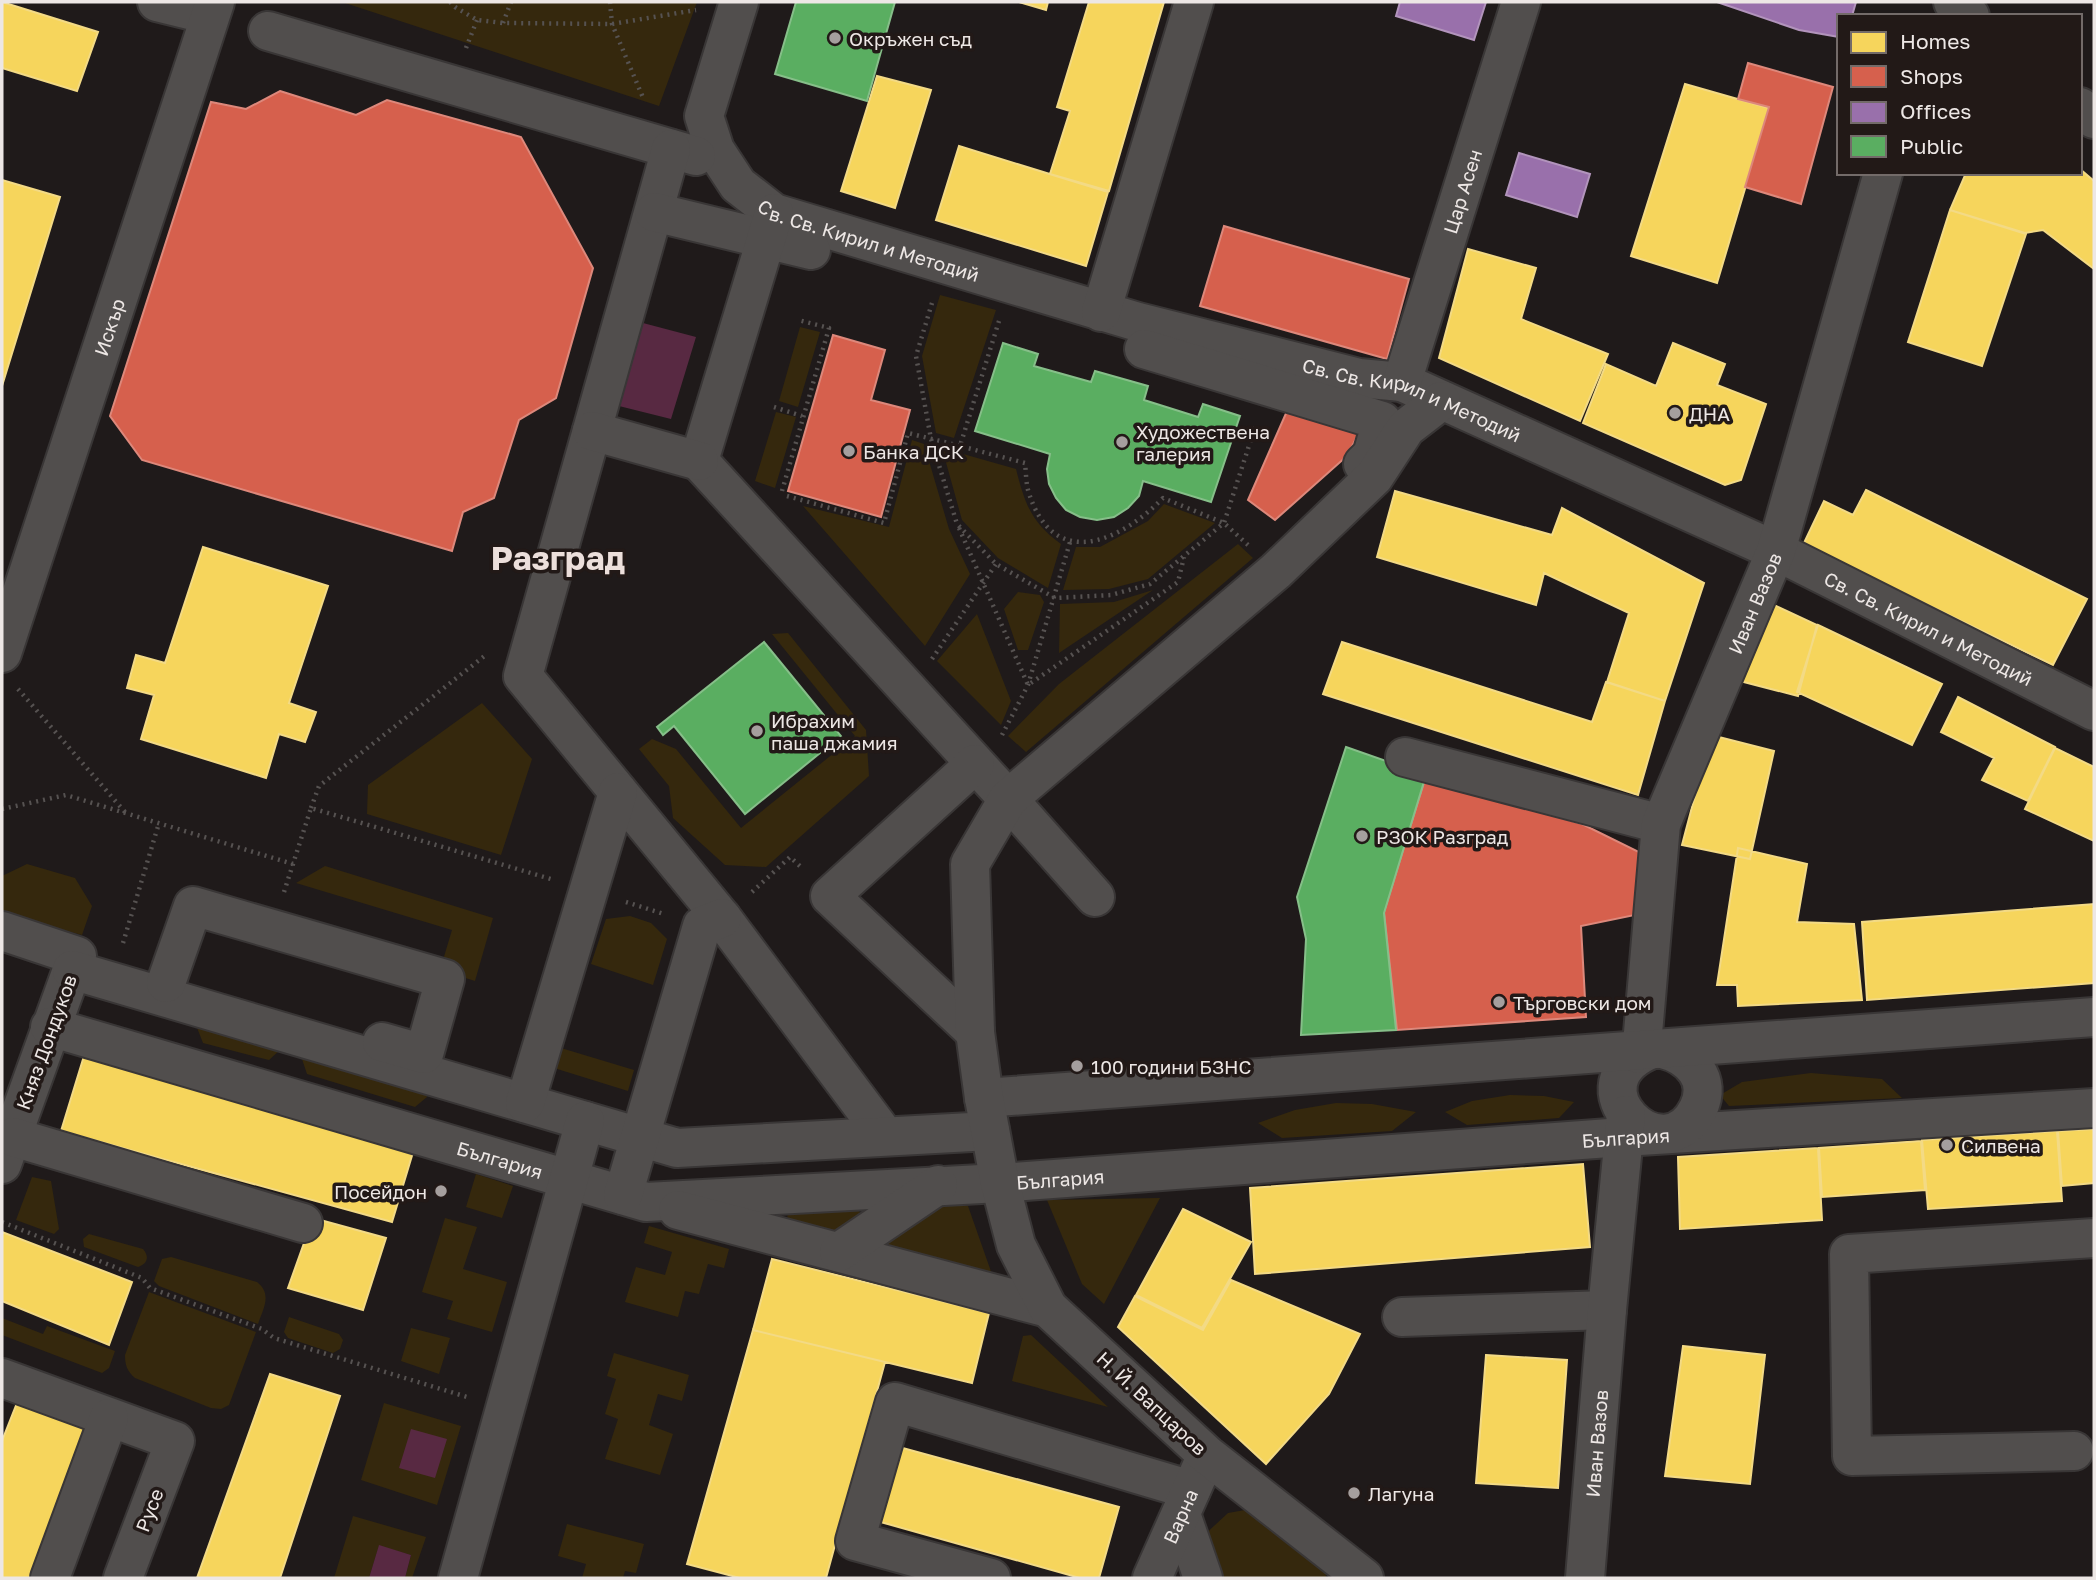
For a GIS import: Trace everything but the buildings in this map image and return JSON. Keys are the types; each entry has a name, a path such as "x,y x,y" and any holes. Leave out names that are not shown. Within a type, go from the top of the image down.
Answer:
{"street":[{"path":"157,2 213,8"},
{"path":"720,157 704,116 739,2"},
{"path":"1101,312 1194,2"},
{"name":"Цар Асен","path":"1402,382 1521,2"},
{"path":"1953,2 1968,14"},
{"name":"Искър","path":"6,667 213,8"},
{"path":"268,31 667,147 720,157"},
{"path":"667,147 654,212 523,676 618,792 712,922 885,1136"},
{"name":"Св. Св. Кирил и Методий","path":"720,157 770,225 1359,378 1402,382 1776,551 2094,711"},
{"name":"Иван Вазов","path":"1647,1047 1661,824 1776,551 1882,175"},
{"path":"654,212 770,225 937,287 1382,421 1372,455 1329,497"},
{"path":"699,461 770,225"},
{"name":"Н. Й. Вапцаров","path":"1354,1574 1207,1455 1048,1308 1016,1245 1000,1183 987,1114 975,1032 970,864 1008,799 1276,571 1374,477 1406,428 1441,401"},
{"path":"592,431 699,461 908,690 988,751 1008,799 1094,897"},
{"path":"975,1032 830,896 988,751"},
{"path":"1405,757 1661,824"},
{"path":"525,1103 618,792"},
{"path":"166,983 193,905 445,979 437,1067"},
{"path":"712,922 640,1138 634,1198 1048,1308"},
{"name":"Княз Дондуков","path":"2,931 74,963 7,1150"},
{"path":"74,963 115,967 437,1067 525,1103 677,1148 960,1134 987,1114 1647,1047 2094,1017"},
{"path":"74,963 437,1067"},
{"name":"България","path":"50,1027 634,1198 1000,1183 1624,1126 1663,1134 2094,1108"},
{"path":"1624,1126 1618,1089 1621,1075 1628,1063 1647,1047"},
{"path":"1647,1047 1679,1053 1692,1062 1700,1076 1703,1091 1699,1107 1690,1121 1663,1134"},
{"path":"458,1578 585,1121"},
{"name":"Иван Вазов","path":"1585,1578 1624,1126"},
{"path":"7,1150 303,1223"},
{"path":"839,1252 937,1185"},
{"path":"2074,1451 1852,1456 1849,1254 2094,1238"},
{"path":"1402,1317 1607,1310"},
{"path":"2,1378 109,1418 50,1578"},
{"path":"991,1578 855,1541 895,1402 1186,1502 1203,1578"},
{"name":"Русе","path":"109,1418 175,1441 123,1578"},
{"name":"Варна","path":"1152,1578 1207,1455"}],"path":[{"path":"450,2 477,20 503,23 612,23 739,2"},
{"path":"503,23 511,2"},
{"path":"610,2 612,23 667,147"},
{"path":"937,287 916,356 931,439 957,524 1028,685"},
{"path":"960,446 1003,307"},
{"path":"794,505 780,489 829,328 798,320"},
{"path":"957,524 996,564 1055,598 1111,595 1150,584 1224,523 1269,387"},
{"path":"774,407 802,416"},
{"path":"774,492 884,523 908,433 1025,463 1028,490 1037,510 1047,526 1070,542 1097,542 1126,529 1146,516 1163,498 1224,523 1276,571"},
{"path":"988,751 1028,685 1070,542"},
{"path":"1028,685 1178,582 1184,556"},
{"path":"908,690 996,564"},
{"path":"273,929 319,786 489,652"},
{"path":"6,667 125,813"},
{"path":"988,751 992,728"},
{"path":"988,751 1009,746"},
{"path":"2,809 66,794 293,864"},
{"path":"311,808 589,891 712,922 790,857 830,896"},
{"path":"115,967 159,823"},
{"path":"2,1222 142,1278 150,1288 262,1329 274,1338 505,1409"}],"shaded area":[{"path":"342,2 697,2 659,106"},
{"path":"940,295 996,310 954,438 936,433 922,356"},
{"path":"643,323 696,337 671,419 619,406"},
{"path":"800,327 820,332 798,407 779,401"},
{"path":"776,412 796,417 775,488 755,481"},
{"path":"912,440 924,444 949,529 970,574 925,646 803,506 889,527"},
{"path":"942,448 1016,469 1036,520 1061,544 1048,588 998,558 962,520"},
{"path":"1164,504 1215,523 1148,579 1109,589 1063,590 1076,547 1100,547 1148,521"},
{"path":"1238,544 1253,558 1026,752 1008,736 1059,684"},
{"path":"1153,590 1059,653 1060,604 1114,602"},
{"path":"1018,592 1040,595 1044,602 1028,650 1018,650 1004,609"},
{"path":"977,614 1011,701 1001,725 937,661"},
{"path":"788,633 866,730 869,776 766,867 725,865 673,818 669,786 639,749 652,739 676,749 741,828 855,736 772,634"},
{"path":"482,703 532,759 501,855 367,814 368,785"},
{"path":"27,864 75,878 92,906 82,935 2,913 2,876"},
{"path":"325,866 493,918 475,981 440,970 452,930 296,883"},
{"path":"630,916 651,923 667,939 653,985 591,964 606,919"},
{"path":"194,1020 280,1050 269,1060 203,1043"},
{"path":"561,1048 634,1070 628,1091 554,1068"},
{"path":"314,1050 423,1081 427,1097 415,1107 307,1074 302,1059"},
{"path":"1811,1073 1882,1079 1902,1098 1729,1106 1720,1095 1742,1082"},
{"path":"1510,1095 1544,1096 1574,1102 1559,1118 1467,1125 1445,1112 1472,1101"},
{"path":"1336,1103 1372,1104 1416,1112 1392,1131 1282,1138 1258,1123 1295,1110"},
{"path":"476,1174 513,1186 502,1218 466,1207"},
{"path":"32,1177 51,1181 59,1229 54,1234 16,1220"},
{"path":"1160,1198 1104,1304 1082,1284 1047,1200"},
{"path":"854,1204 863,1217 835,1237 796,1229 787,1216 798,1207"},
{"path":"926,1205 968,1206 994,1280 860,1248"},
{"path":"445,1218 477,1227 463,1269 507,1282 492,1332 447,1319 453,1301 422,1292"},
{"path":"649,1226 729,1249 724,1268 708,1264 699,1294 685,1291 678,1317 625,1302 636,1267 665,1275 672,1252 644,1243"},
{"path":"89,1234 143,1249 146,1255 144,1264 138,1267 84,1247 83,1239"},
{"path":"171,1257 257,1282 265,1296 258,1324 159,1286 154,1281 162,1259"},
{"path":"149,1292 256,1332 229,1405 221,1409 211,1408 135,1378 130,1373 125,1355"},
{"path":"289,1317 339,1334 343,1340 340,1349 333,1353 288,1338 284,1332"},
{"path":"2,1318 43,1334 47,1326 115,1351 109,1368 102,1373 2,1335"},
{"path":"411,1328 450,1338 439,1374 401,1361"},
{"path":"1031,1335 1108,1407 1012,1381 1023,1336"},
{"path":"614,1353 689,1375 682,1401 658,1394 649,1425 673,1434 660,1475 605,1459 618,1419 605,1414 616,1379 607,1376"},
{"path":"384,1403 461,1426 437,1505 361,1480"},
{"path":"411,1429 447,1439 435,1478 399,1468"},
{"path":"1262,1507 1325,1553 1326,1578 1214,1578 1201,1538 1228,1513"},
{"path":"353,1516 426,1537 412,1578 405,1578 411,1555 379,1546 369,1578 334,1578"},
{"path":"567,1524 644,1544 636,1573 625,1571 623,1578 582,1578 586,1564 558,1556"},
{"path":"379,1545 411,1555 405,1578 369,1578"}],"place":[{"name":"Окръжен съд","path":"835,38"},
{"name":"ДНА","path":"1675,413"},
{"name":"Художествена галерия","path":"1122,442"},
{"name":"Банка ДСК","path":"849,451"},
{"name":"Ибрахим паша джамия","path":"757,731"},
{"name":"РЗОК Разград","path":"1362,836"},
{"name":"Търговски дом","path":"1499,1002"},
{"name":"100 години БЗНС","path":"1077,1066"},
{"name":"Силвена","path":"1947,1145"},
{"name":"Посейдон","path":"441,1191"},
{"name":"Лагуна","path":"1354,1493"}],"district":[{"name":"Разград","path":"558,557"}]}
